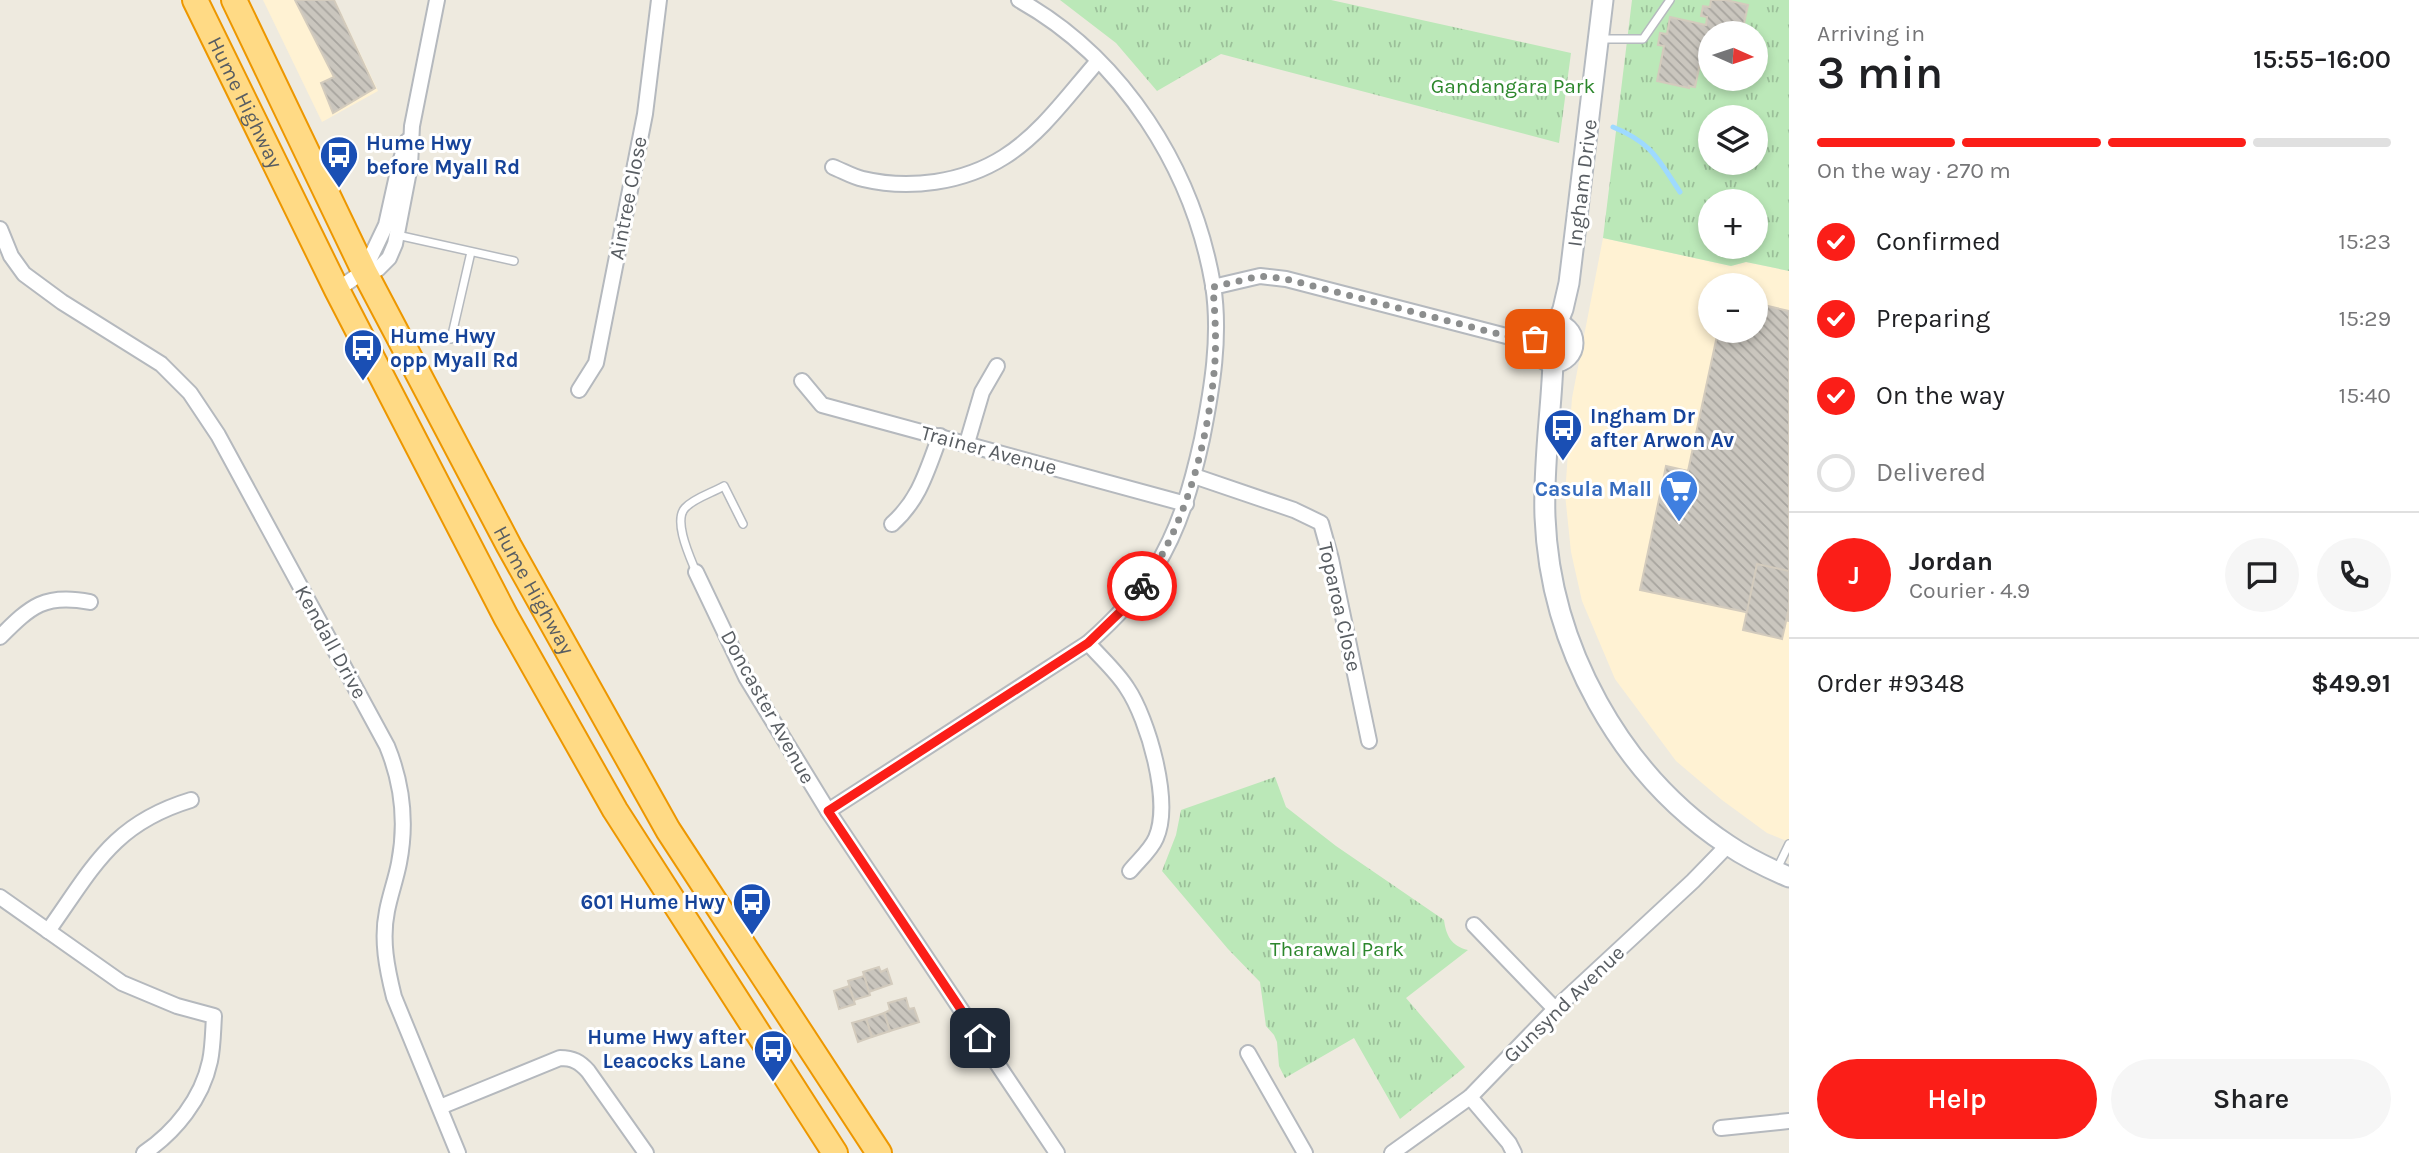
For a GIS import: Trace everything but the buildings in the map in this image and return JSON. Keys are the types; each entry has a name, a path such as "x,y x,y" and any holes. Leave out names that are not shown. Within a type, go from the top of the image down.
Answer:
{"highway":[{"name":"Hume Highway","path":"195,0 337,289 506,617 615,810 835,1153"},
{"name":"Hume Highway","path":"234,0 364,271 509,546 668,830 879,1153"}],"street":[{"path":"364,271 386,225 400,162 412,126 437,0"},
{"name":"Aintree Close","path":"579,390 596,363 645,114 659,0"},
{"path":"828,811 1088,643 1119,613 1154,569 1170,543 1194,476 1214,374 1216,336 1213,287 1200,231 1181,181 1143,112 1098,61 1043,13 1019,0"},
{"name":"Ingham Drive","path":"1557,324 1569,283 1603,0"},
{"path":"833,167 860,179 906,184 939,181 979,169 1004,157 1025,141 1098,61"},
{"path":"337,289 364,271 378,269 389,258 397,235 410,166 412,126"},
{"name":"Kendall Drive","path":"0,229 11,256 24,274 62,302 161,363 190,393 218,435 387,746 397,768 403,794 404,820 399,863 386,912 387,971 394,997 458,1153"},
{"path":"1213,287 1260,276 1286,279 1514,338 1535,339"},
{"path":"1557,324 1570,332 1573,347 1567,357 1553,363 1538,355 1535,339 1542,328 1557,324"},
{"path":"1553,363 1545,479 1545,525 1551,575 1570,643 1600,707 1632,755 1666,794 1728,845 1782,874"},
{"path":"967,443 982,392 997,366"},
{"name":"Trainer Avenue","path":"802,381 822,405 1186,504"},
{"path":"892,524 905,512 915,497 940,436"},
{"name":"Toparoa Close","path":"1194,476 1294,510 1321,523 1369,741"},
{"name":"Doncaster Avenue","path":"696,572 746,677 828,811 1057,1153"},
{"path":"0,637 29,610 46,601 68,598 90,603"},
{"path":"1088,643 1127,687 1143,720 1162,793 1162,819 1156,839 1130,872"},
{"path":"48,931 101,856 118,837 163,808 191,800"},
{"name":"Gunsynd Avenue","path":"1392,1153 1470,1097 1555,1009 1728,845"},
{"path":"0,897 122,983 177,1006 214,1016 211,1058 196,1098 169,1133 144,1153"},
{"path":"1474,925 1555,1009"},
{"path":"1248,1053 1305,1153"},
{"path":"440,1107 560,1058 570,1058 581,1063 588,1071 646,1153"},
{"path":"1470,1097 1509,1143 1514,1153"},
{"path":"1721,1128 1789,1121"}],"lane":[{"path":"1600,39 1643,39 1670,0"},
{"path":"397,235 514,261"},
{"path":"452,339 471,252"},
{"path":"696,572 680,524 682,511 724,486 743,523"},
{"path":"1782,874 1789,844"}],"shaded area":[{"path":"263,0 335,0 378,91 322,122"},
{"name":"Casula Mall","path":"1603,238 1731,266 1746,262 1789,271 1789,842 1767,833 1676,761 1615,679 1582,601 1571,552 1565,494 1572,398"}],"green space":[{"name":"Gandangara Park","path":"1060,0 1331,0 1571,53 1559,143 1221,54 1157,91 1116,43"},
{"path":"1632,0 1789,0 1789,271 1746,262 1731,266 1699,259 1768,259 1768,189 1698,189 1698,259 1603,238"},
{"name":"Tharawal Park","path":"1275,777 1286,807 1336,846 1444,920 1450,939 1457,946 1468,950 1406,998 1465,1067 1400,1119 1354,1038 1285,1078 1279,1066 1277,1042 1266,1026 1260,982 1228,949 1162,871 1176,835 1181,810"}],"waterway":[{"path":"1613,127 1646,146 1680,192"}],"way so far":[{"path":"1142,586 1170,543 1194,476 1214,374 1216,336 1213,287 1260,276 1286,279 1514,338 1535,339"}],"place":[{"name":"Hume Hwy before Myall Rd","path":"339,189"},
{"name":"Hume Hwy opp Myall Rd","path":"363,382"},
{"name":"Ingham Dr after Arwon Av","path":"1563,462"},
{"name":"Casula Mall","path":"1679,523"},
{"name":"601 Hume Hwy","path":"752,936"},
{"name":"Hume Hwy after Leacocks Lane","path":"773,1083"}],"route":[{"path":"980,1038 828,811 1088,643 1142,586"}]}
